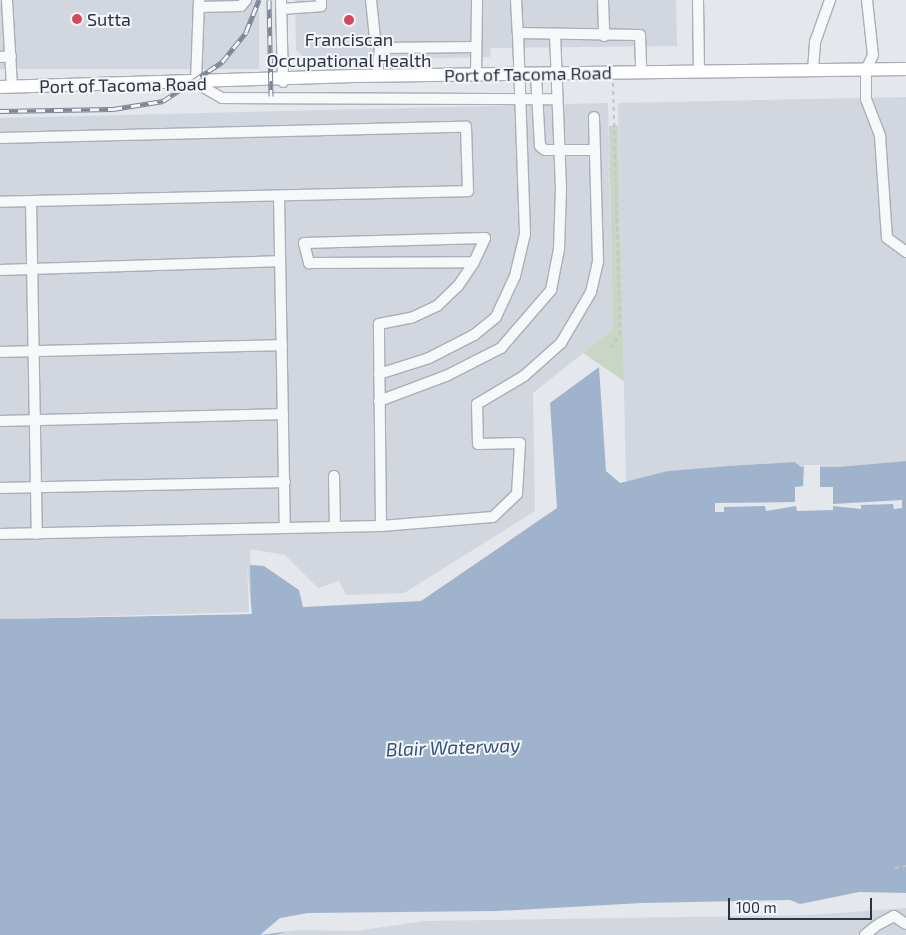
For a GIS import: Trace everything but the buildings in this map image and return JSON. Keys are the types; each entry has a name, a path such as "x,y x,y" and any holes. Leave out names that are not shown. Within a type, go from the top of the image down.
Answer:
{"main road":[{"name":"Port of Tacoma Road","path":"6,87 283,82 377,76 906,69"}],"street":[{"path":"6,87 7,0"},
{"path":"246,0 241,6 199,3 196,83 222,98 280,102 557,99"},
{"path":"283,82 281,4 321,6 321,0"},
{"path":"371,0 375,38 380,48 377,76"},
{"path":"476,75 477,0"},
{"path":"379,374 429,358 474,335 496,317 515,276 525,234 516,0"},
{"path":"603,0 604,36"},
{"path":"698,0 700,72"},
{"path":"813,71 815,42 830,0"},
{"path":"867,0 873,55 866,70 866,100 880,136 887,238 906,252"},
{"path":"518,33 640,36 641,73"},
{"path":"380,401 446,376 501,348 551,290 559,249 559,149 555,34"},
{"path":"380,48 476,48"},
{"path":"536,75 540,146 559,149 595,150"},
{"path":"0,534 381,526 493,517 517,494 520,443 478,444 477,404 524,376 561,342 591,292 598,261 594,117"},
{"path":"0,138 466,127 468,191 0,202"},
{"path":"279,196 286,528"},
{"path":"31,202 37,534"},
{"path":"381,526 379,324 411,318 437,306 474,262 485,238 304,244 309,263 474,262"},
{"path":"0,270 280,261"},
{"path":"0,352 282,345"},
{"path":"0,421 283,414"},
{"path":"334,476 336,527"},
{"path":"0,488 285,482"},
{"path":"865,935 894,916 906,924"}],"path":[{"path":"610,348 620,335 612,73"},
{"path":"894,868 906,866"}],"shaded area":[{"path":"0,0 259,0 259,69 0,69"},
{"path":"295,0 676,0 677,46 491,48 490,57 308,61 296,50"},
{"path":"906,97 906,461 838,467 801,467 795,462 728,466 668,471 626,482 618,103"},
{"path":"608,103 613,329 533,393 535,511 404,593 346,595 339,581 318,588 285,555 250,549 252,614 0,619 0,118"},
{"path":"906,905 906,935 276,935 299,927 388,921"}],"green space":[{"path":"618,125 624,381 583,353 613,329 609,126"}],"water":[{"name":"Blair Waterway","path":"599,367 606,471 620,483 668,471 728,466 795,462 801,467 838,467 906,461 906,905 424,918 299,927 276,935 0,935 0,619 251,614 250,565 264,566 299,590 303,607 421,601 557,508 550,403"}],"pier":[{"path":"804,465 820,465 820,487 833,487 833,504 902,500 902,508 894,509 893,504 861,505 861,509 833,506 833,510 797,511 796,506 766,511 765,506 724,507 724,512 715,512 715,503 795,502 795,487 803,486"},
{"path":"247,565 252,614 0,619 249,612"},
{"path":"859,892 906,893 906,908 811,915 425,921 356,931 299,930 260,935 280,918 308,913 498,911 642,903 790,900 800,904"}],"railway":[{"path":"0,111 113,109 163,101 222,62 246,32 259,0"},
{"path":"269,0 271,96"}],"place":[{"name":"Sutta","path":"77,19"},
{"name":"Franciscan Occupational Health","path":"349,20"}]}
